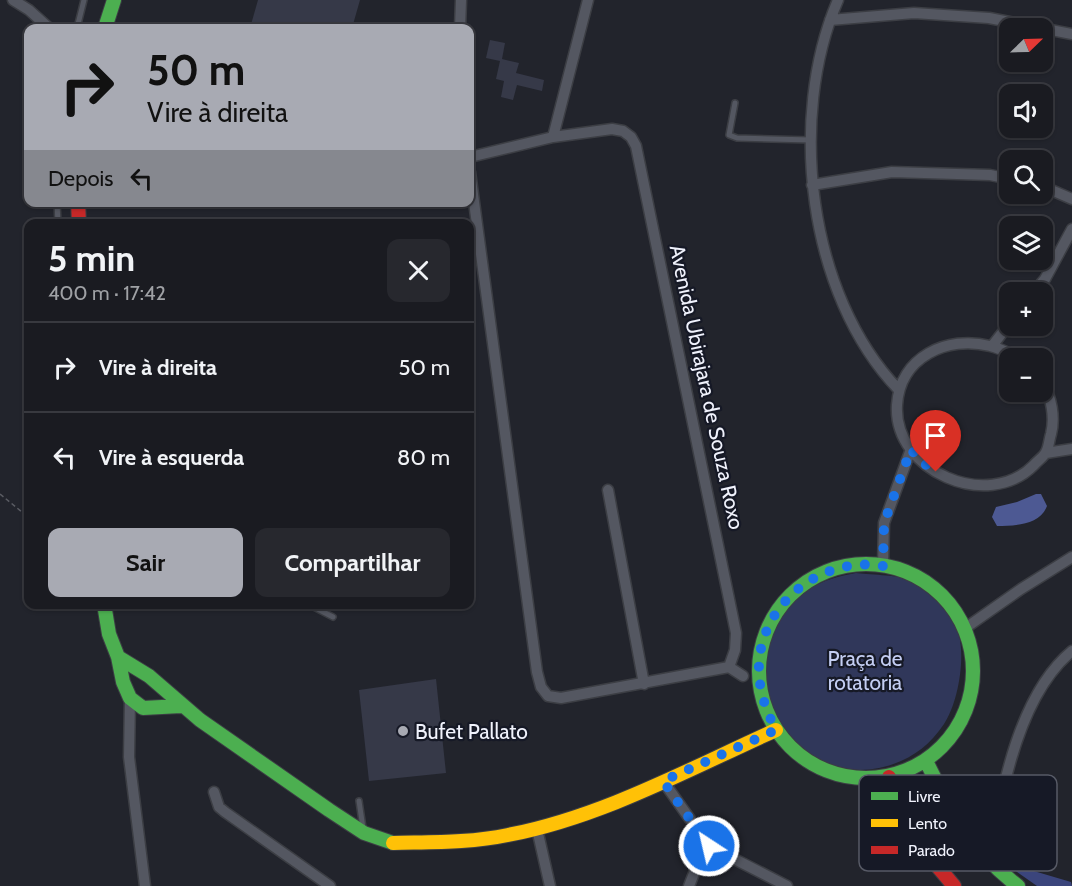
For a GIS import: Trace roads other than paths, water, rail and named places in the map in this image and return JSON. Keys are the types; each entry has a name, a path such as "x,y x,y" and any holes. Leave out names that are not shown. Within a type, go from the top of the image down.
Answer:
{"main road":[{"path":"106,24 114,0"},
{"path":"859,778 838,775 814,765 793,750 776,730 766,711 760,690 759,663 765,636 777,612 794,591 817,576 842,566 869,564 909,573 939,593 954,610 964,630 972,661 973,678 969,702 959,725 945,745 926,760 893,775"},
{"path":"105,609 109,634 130,698 143,708 181,706"},
{"path":"118,657 148,676 181,706 364,833 391,843 466,841 537,829 606,806 776,730"},
{"path":"926,760 933,775"},
{"path":"938,871 954,886"},
{"path":"1000,871 1018,886"}],"street":[{"path":"13,0 28,5 45,24"},
{"path":"460,24 461,0"},
{"path":"474,156 553,137 588,0"},
{"path":"838,0 830,20 815,80 811,140 812,185 821,238 845,307 877,366 898,389"},
{"path":"830,20 914,13 989,18 1072,34"},
{"name":"Avenida Ubirajara de Souza Roxo","path":"553,137 612,129 623,131 632,137 636,146 736,633 735,650 729,667"},
{"path":"812,185 892,172 999,177"},
{"path":"1053,191 1072,199"},
{"path":"474,202 537,672 541,687 548,696 561,698 729,667 743,676"},
{"path":"1042,282 1072,229"},
{"path":"992,346 1000,336"},
{"path":"999,349 965,342 938,347 913,366 898,389 898,418 902,435 918,459 936,472 962,483 983,486 1007,483 1028,471 1046,453 1054,420 1048,402"},
{"path":"883,566 884,523 911,449"},
{"path":"1046,453 1072,449"},
{"path":"608,490 644,684"},
{"path":"964,630 1021,589 1072,557"},
{"path":"1007,775 1018,738 1048,680 1059,662 1072,651"},
{"path":"130,698 129,757 144,886"},
{"path":"663,781 709,846 788,886"},
{"path":"214,792 219,807 225,812 330,886"},
{"path":"537,829 550,886"},
{"path":"689,886 698,863 709,846"}],"lane":[{"path":"78,24 84,0"},
{"path":"735,103 729,135 737,138 811,140"},
{"path":"318,609 333,616"},
{"path":"359,801 364,833"}],"place":[{"name":"Bufet Pallato","path":"403,731"}],"park label":[{"name":"Praça de rotatoria","path":"865,670"}]}
